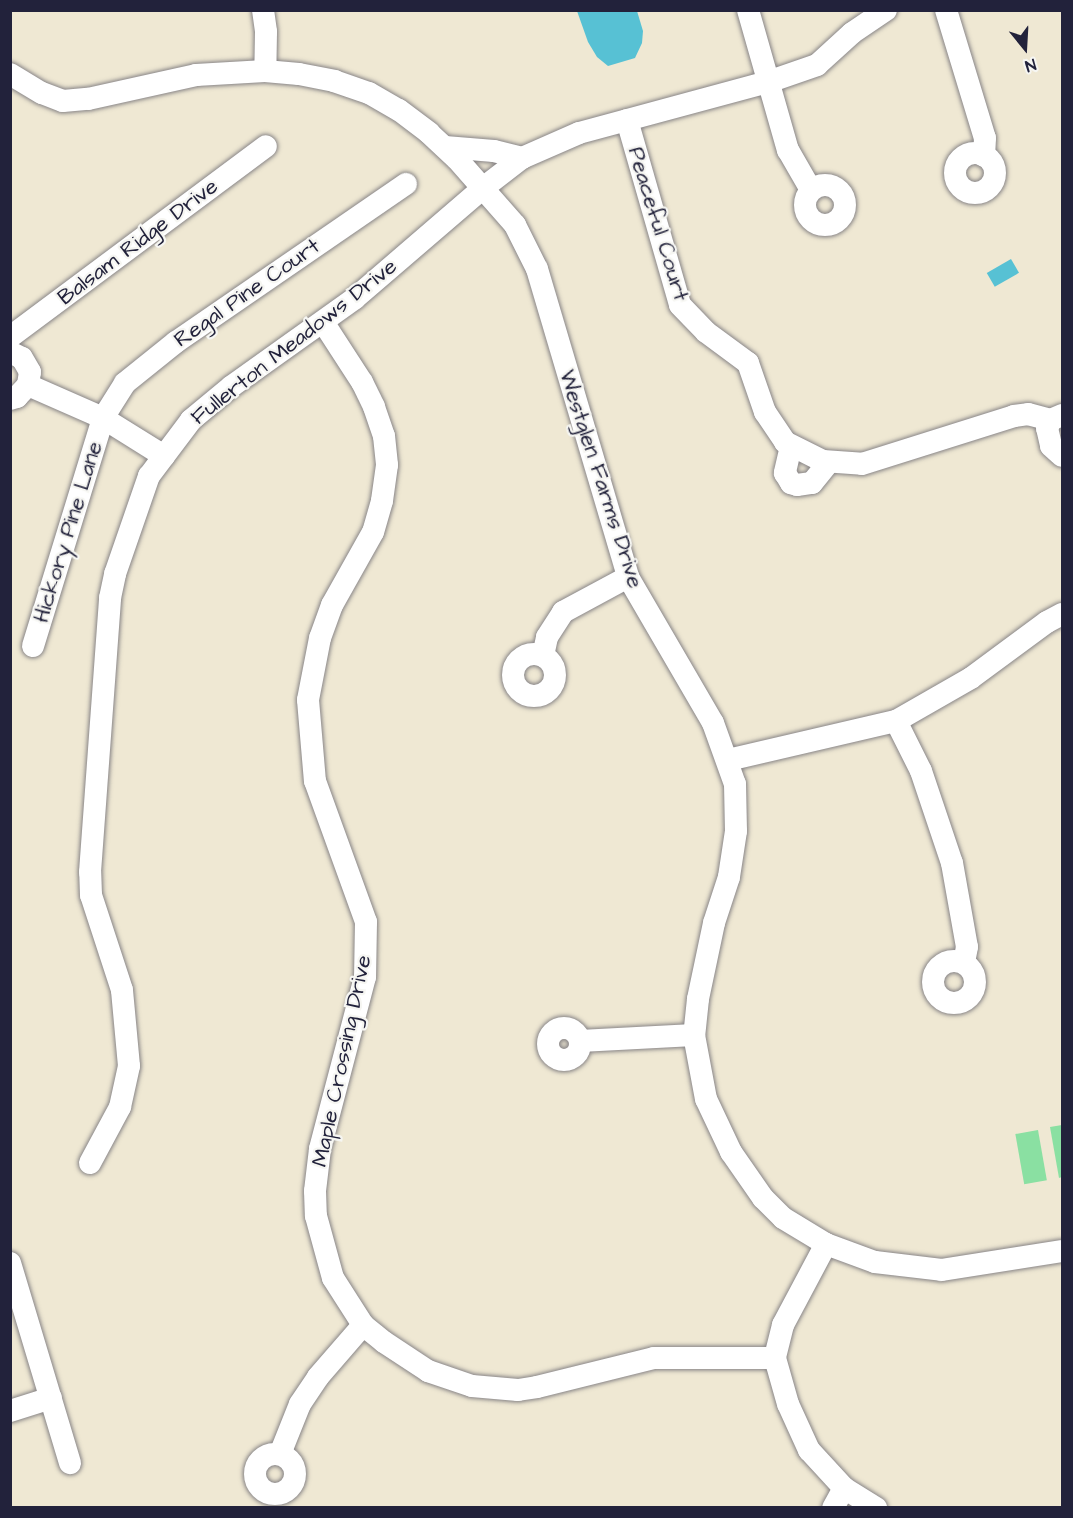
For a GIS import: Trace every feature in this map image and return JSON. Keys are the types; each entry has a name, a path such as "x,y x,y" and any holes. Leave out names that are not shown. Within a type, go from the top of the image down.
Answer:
{"street":[{"path":"262,10 266,32 265,71"},
{"path":"748,10 788,150 811,190"},
{"name":"Fullerton Meadows Drive","path":"90,1163 120,1107 129,1066 122,990 91,895 90,872 110,598 115,574 149,476 191,420 232,386 354,299 483,188 522,158 579,133 768,82 817,64 852,33 886,10"},
{"path":"946,10 985,138 984,156"},
{"name":"Westglen Farms Drive","path":"10,74 42,93 63,101 88,99 196,75 265,71 334,81 369,93 399,110 445,147 483,188 515,225 537,269 628,577 713,723 735,784 736,831 729,877 714,923 698,999 694,1035 706,1099 731,1152 763,1198 783,1218 826,1244 875,1262 942,1270 1062,1251"},
{"name":"Peaceful Court","path":"627,120 680,305 706,332 748,363 771,425 791,446 829,462 862,464 1014,416 1028,414 1057,418"},
{"name":"Balsam Ridge Drive","path":"10,337 266,146"},
{"path":"445,147 494,152 522,158"},
{"name":"Regal Pine Court","path":"103,418 124,382 176,342 406,183"},
{"name":"Maple Crossing Drive","path":"323,322 362,382 374,407 384,436 387,465 382,501 373,532 332,605 320,638 308,700 315,781 366,922 365,978 320,1149 315,1191 316,1216 333,1278 363,1325 402,1356 428,1371 472,1386 537,1387 654,1358 775,1358"},
{"path":"10,352 22,358 30,372 28,385 17,397 10,399"},
{"path":"28,385 103,418 164,456"},
{"name":"Hickory Pine Lane","path":"33,646 103,418"},
{"name":"Peaceful Court","path":"1057,418 1047,428 1048,438 1056,452 1062,456"},
{"path":"791,446 785,473 791,483 797,485 812,483 829,462"},
{"path":"543,656 547,637 563,612 628,577"},
{"path":"728,760 896,721 971,678 1047,622 1062,614"},
{"path":"896,721 921,771 952,862 967,947 964,963"},
{"path":"580,1041 694,1035"},
{"path":"826,1244 783,1325 775,1358 788,1404 809,1450 844,1488 876,1508"},
{"path":"10,1263 70,1463"},
{"path":"280,1454 300,1404 318,1377 363,1325"},
{"path":"10,1411 51,1398"},
{"path":"833,1508 844,1488"}],"green space":[{"path":"1062,1125 1062,1177 1059,1178 1050,1127"},
{"path":"1038,1130 1047,1180 1024,1184 1015,1134"}],"water":[{"path":"577,11 637,11 643,31 642,43 635,58 608,66 597,57 588,42"},
{"path":"1011,259 1019,273 995,287 987,273"}]}
